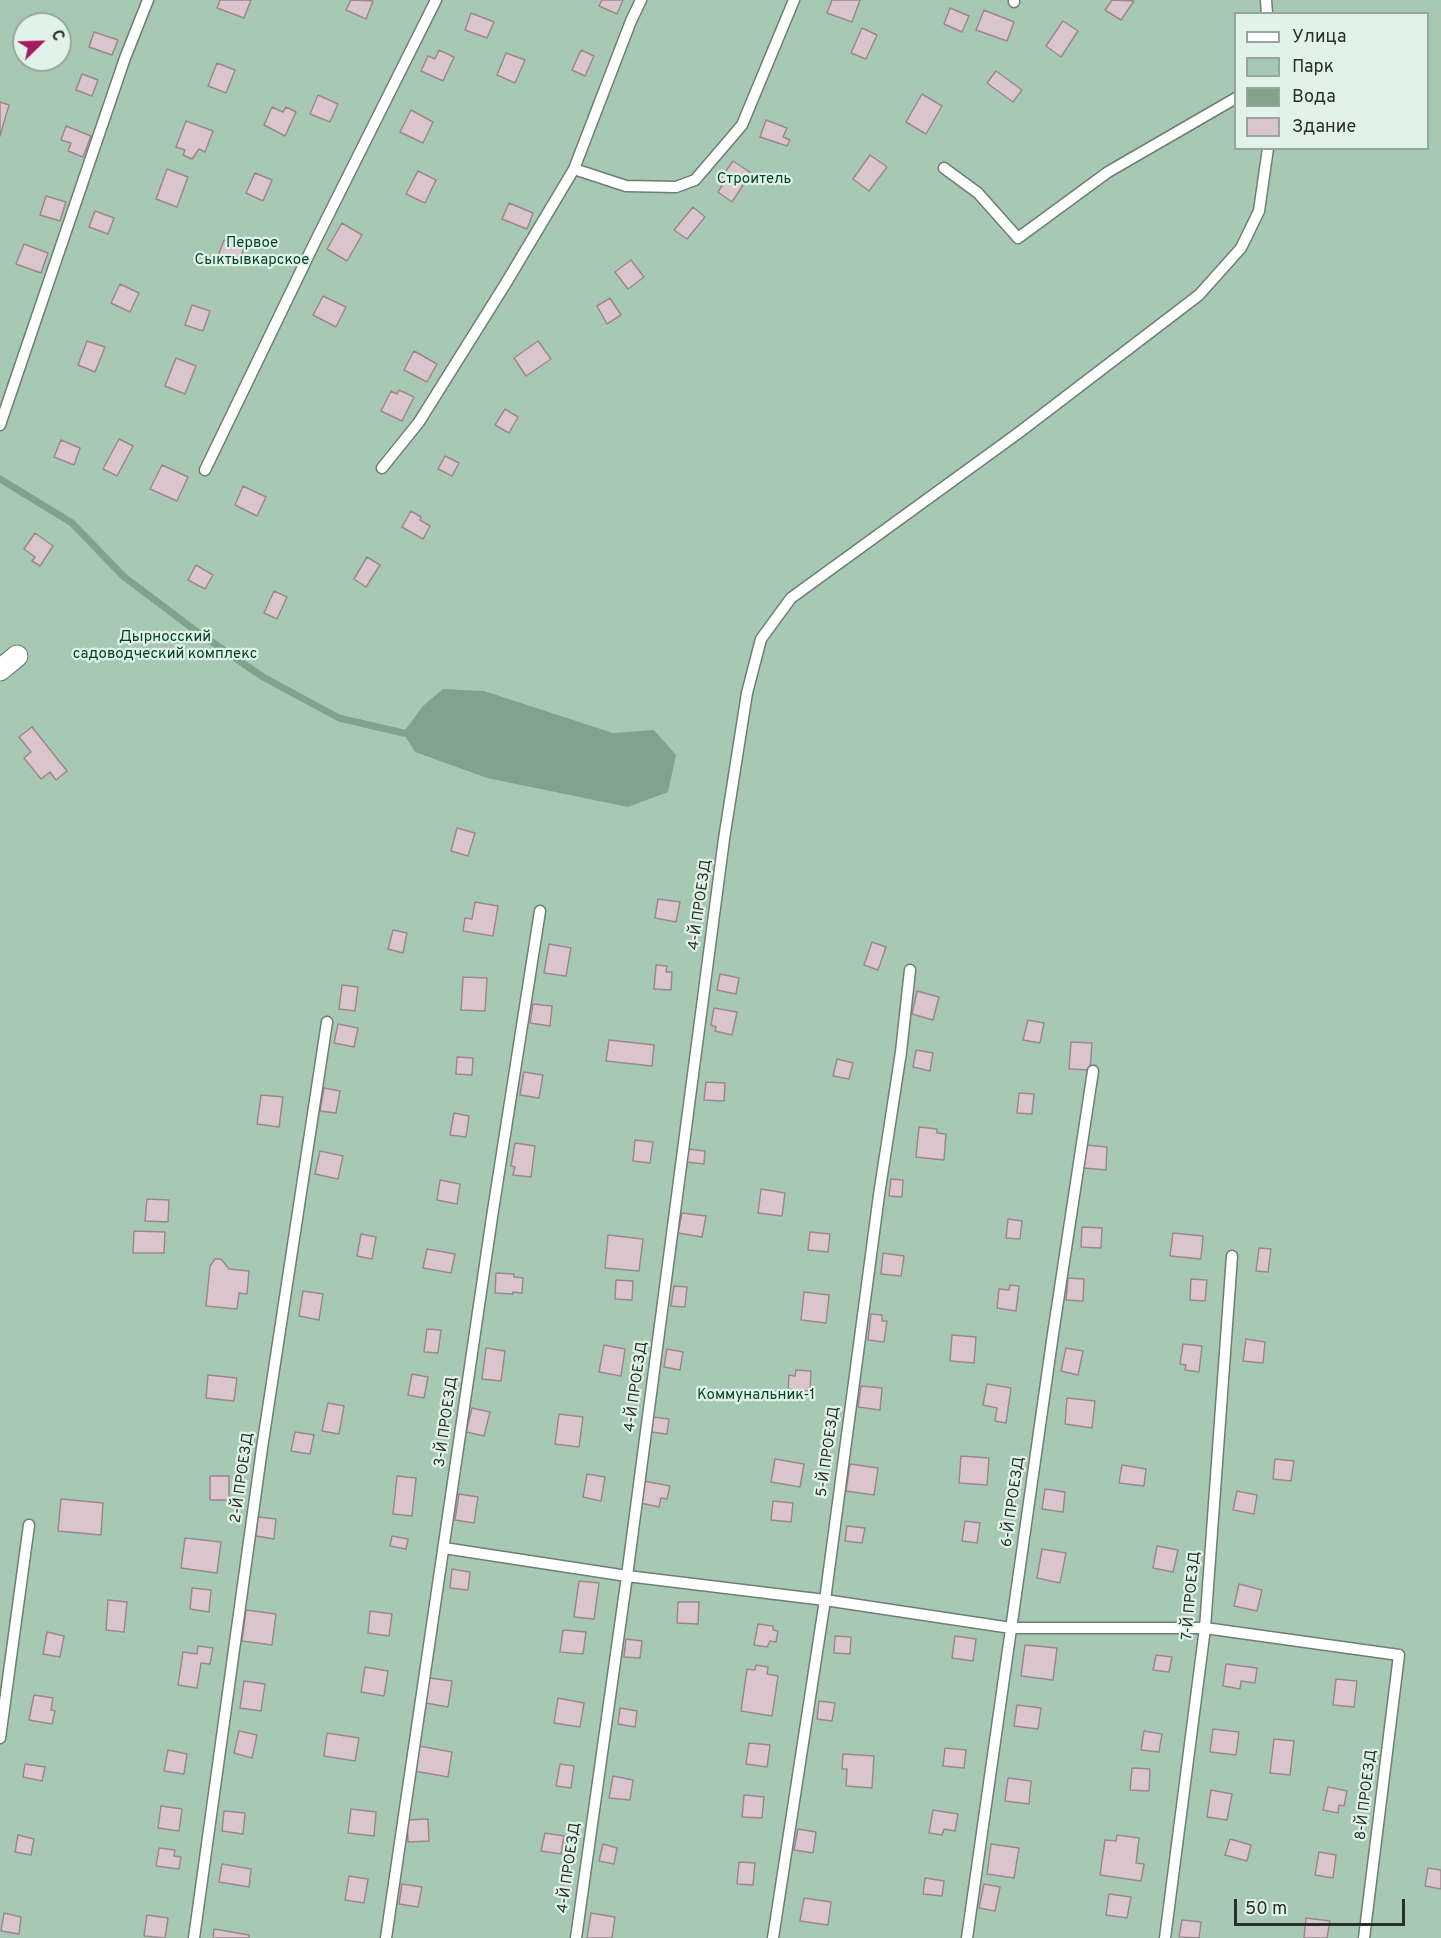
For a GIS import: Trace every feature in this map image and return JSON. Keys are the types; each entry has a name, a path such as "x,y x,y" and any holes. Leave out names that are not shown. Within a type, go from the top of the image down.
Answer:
{"street":[{"path":"0,670 17,656"}],"lane":[{"path":"0,425 148,0"},
{"path":"205,470 314,244 436,0"},
{"path":"382,468 418,422 506,283 574,169 641,0"},
{"path":"574,169 627,186 676,187 695,180 742,124 794,0"},
{"path":"944,168 978,193 1018,238 1108,172 1234,99"},
{"name":"4-Й ПРОЕЗД","path":"576,1938 627,1576 724,840 747,693 762,639 791,598 1017,434 1199,295 1242,248 1259,211 1268,150"},
{"name":"3-Й ПРОЕЗД","path":"386,1938 492,1217 540,911"},
{"name":"5-Й ПРОЕЗД","path":"773,1938 825,1600 879,1195 901,1052 910,970"},
{"name":"2-Й ПРОЕЗД","path":"194,1938 262,1448 327,1022"},
{"name":"6-Й ПРОЕЗД","path":"967,1938 1093,1071"},
{"name":"7-Й ПРОЕЗД","path":"1165,1938 1205,1628 1232,1256"},
{"path":"0,1738 29,1525"},
{"path":"444,1548 627,1576 825,1600 1011,1628 1205,1628"},
{"name":"8-Й ПРОЕЗД","path":"1205,1628 1399,1654 1365,1938"}],"green space":[{"path":"0,0 1441,0 1441,1938 0,1938"}],"water":[{"path":"443,689 484,691 613,733 654,730 676,755 668,792 628,807 487,778 415,752 403,733 423,706"}],"building":[{"path":"220,0 251,0 244,18 217,8"},
{"path":"351,0 373,1 366,19 346,10"},
{"path":"602,0 623,0 617,14 599,6"},
{"path":"832,0 860,0 852,22 827,13"},
{"path":"1112,0 1134,1 1121,20 1105,10"},
{"path":"950,8 969,16 962,32 944,24"},
{"path":"984,10 1014,22 1007,41 976,30"},
{"path":"471,13 494,22 487,38 465,30"},
{"path":"1063,21 1078,31 1061,57 1046,46"},
{"path":"862,28 877,35 866,59 851,53"},
{"path":"94,32 118,40 112,55 89,47"},
{"path":"439,50 454,57 443,81 421,71 428,56 435,59"},
{"path":"581,50 594,56 585,76 572,70"},
{"path":"506,53 525,60 515,83 497,75"},
{"path":"217,63 235,70 226,93 208,86"},
{"path":"996,71 1022,90 1013,102 987,83"},
{"path":"82,74 98,80 92,96 76,90"},
{"path":"922,94 942,106 926,134 906,122"},
{"path":"318,95 338,104 330,122 310,114"},
{"path":"0,102 9,105 0,136"},
{"path":"272,107 283,112 286,107 296,112 285,136 264,125"},
{"path":"411,110 433,122 423,143 400,132"},
{"path":"766,120 787,128 783,137 790,140 787,146 760,137"},
{"path":"186,121 213,131 205,152 199,149 192,159 183,155 185,150 176,147"},
{"path":"66,126 91,136 83,157 68,151 71,143 61,140"},
{"path":"870,155 887,167 869,191 853,179"},
{"path":"733,161 751,173 732,202 718,192 723,184 719,181"},
{"path":"167,169 188,177 177,207 156,199"},
{"path":"418,171 436,180 425,203 406,194"},
{"path":"255,173 272,180 263,201 246,193"},
{"path":"46,196 66,202 60,221 40,215"},
{"path":"509,203 533,213 527,229 502,219"},
{"path":"693,207 705,217 687,239 674,230"},
{"path":"95,211 114,218 108,234 89,227"},
{"path":"342,223 362,235 347,261 327,249"},
{"path":"224,240 244,247 239,263 218,256"},
{"path":"24,244 48,253 41,273 16,264"},
{"path":"631,260 644,277 628,289 615,272"},
{"path":"120,284 139,293 130,312 111,303"},
{"path":"323,296 346,307 336,327 313,315"},
{"path":"610,298 621,315 607,324 597,306"},
{"path":"192,305 210,311 203,331 185,325"},
{"path":"87,341 105,347 95,372 78,365"},
{"path":"538,341 551,359 526,376 514,358"},
{"path":"414,351 437,364 427,382 404,370"},
{"path":"176,358 196,366 185,394 165,386"},
{"path":"399,390 414,397 402,421 381,411 391,391 397,394"},
{"path":"505,409 518,417 509,433 495,425"},
{"path":"119,439 133,446 117,476 103,469"},
{"path":"61,440 80,448 74,465 54,457"},
{"path":"445,456 459,463 452,476 438,469"},
{"path":"162,465 188,477 177,501 150,489"},
{"path":"243,486 266,497 257,516 235,505"},
{"path":"411,511 430,526 423,539 402,527"},
{"path":"35,533 53,546 40,566 32,561 35,557 24,549"},
{"path":"367,557 380,565 366,587 354,579"},
{"path":"196,565 213,575 205,589 188,580"},
{"path":"274,591 287,597 277,619 264,613"},
{"path":"32,727 67,771 56,780 50,772 41,779 24,758 31,752 19,737"},
{"path":"457,828 475,833 468,856 451,851"},
{"path":"658,899 680,902 676,922 655,918"},
{"path":"475,902 498,906 493,936 463,931 465,918 472,919"},
{"path":"393,930 407,933 403,953 388,949"},
{"path":"872,942 886,947 878,970 864,965"},
{"path":"549,944 571,948 566,976 544,973"},
{"path":"656,965 667,966 666,972 672,972 671,990 654,989"},
{"path":"720,974 739,978 736,994 717,990"},
{"path":"463,977 487,978 485,1011 461,1010"},
{"path":"342,985 358,987 355,1011 339,1009"},
{"path":"917,991 939,997 933,1020 912,1014"},
{"path":"533,1004 552,1006 550,1026 530,1023"},
{"path":"714,1008 737,1012 732,1035 715,1031 716,1027 711,1025"},
{"path":"1028,1020 1044,1023 1040,1043 1023,1040"},
{"path":"338,1024 358,1028 354,1047 334,1043"},
{"path":"609,1040 654,1045 652,1066 606,1061"},
{"path":"1071,1042 1092,1043 1090,1070 1069,1069"},
{"path":"916,1050 933,1053 930,1071 913,1067"},
{"path":"457,1057 473,1058 472,1075 456,1074"},
{"path":"837,1059 853,1063 849,1079 833,1076"},
{"path":"524,1072 543,1075 539,1098 520,1095"},
{"path":"706,1082 725,1083 724,1101 704,1100"},
{"path":"324,1088 340,1091 336,1113 320,1111"},
{"path":"1019,1093 1034,1094 1032,1114 1017,1113"},
{"path":"261,1095 283,1097 279,1127 257,1124"},
{"path":"454,1113 469,1116 466,1137 450,1135"},
{"path":"919,1127 937,1129 937,1133 946,1134 944,1160 916,1157"},
{"path":"635,1140 653,1142 650,1163 633,1161"},
{"path":"515,1143 535,1146 531,1177 513,1175 515,1167 511,1166"},
{"path":"1086,1145 1107,1147 1106,1170 1084,1168"},
{"path":"688,1149 705,1151 704,1164 687,1162"},
{"path":"320,1151 343,1156 338,1179 315,1174"},
{"path":"891,1179 903,1180 902,1197 889,1196"},
{"path":"440,1180 460,1184 457,1204 437,1200"},
{"path":"761,1189 785,1193 782,1216 758,1213"},
{"path":"147,1199 169,1200 168,1222 145,1221"},
{"path":"682,1213 706,1216 702,1237 678,1233"},
{"path":"1008,1219 1022,1221 1020,1239 1006,1238"},
{"path":"1082,1227 1102,1228 1101,1248 1081,1247"},
{"path":"134,1231 165,1232 164,1253 133,1253"},
{"path":"810,1232 830,1234 828,1252 808,1250"},
{"path":"1173,1233 1203,1236 1201,1259 1170,1256"},
{"path":"361,1234 376,1237 372,1259 357,1256"},
{"path":"608,1235 643,1239 639,1271 605,1268"},
{"path":"1259,1248 1271,1249 1268,1272 1256,1271"},
{"path":"427,1249 455,1254 451,1273 423,1268"},
{"path":"883,1253 904,1256 901,1276 881,1274"},
{"path":"215,1259 221,1259 229,1269 249,1271 247,1294 239,1293 237,1309 206,1306 210,1266"},
{"path":"496,1273 514,1274 514,1277 523,1278 522,1293 495,1293"},
{"path":"1068,1278 1084,1279 1083,1301 1066,1300"},
{"path":"1191,1279 1207,1280 1205,1301 1190,1300"},
{"path":"616,1280 633,1281 632,1300 615,1299"},
{"path":"1010,1285 1019,1286 1016,1311 997,1308 999,1289 1009,1290"},
{"path":"674,1286 687,1287 685,1307 671,1306"},
{"path":"303,1291 323,1294 319,1320 299,1316"},
{"path":"804,1292 829,1295 826,1323 801,1320"},
{"path":"871,1314 882,1315 882,1321 887,1321 884,1342 868,1340"},
{"path":"427,1329 441,1330 438,1353 424,1352"},
{"path":"952,1335 976,1337 974,1363 950,1361"},
{"path":"1246,1339 1265,1342 1263,1363 1243,1361"},
{"path":"1183,1344 1202,1346 1199,1372 1185,1370 1186,1365 1180,1364"},
{"path":"604,1345 625,1349 621,1376 599,1372"},
{"path":"486,1348 505,1351 501,1381 482,1379"},
{"path":"1066,1348 1083,1351 1078,1375 1061,1371"},
{"path":"667,1349 683,1352 680,1370 664,1367"},
{"path":"796,1370 811,1371 810,1391 788,1389 789,1375 795,1376"},
{"path":"412,1374 428,1377 424,1398 408,1395"},
{"path":"208,1375 237,1378 234,1401 206,1398"},
{"path":"987,1384 1011,1388 1006,1423 995,1421 997,1408 983,1405"},
{"path":"861,1386 882,1388 880,1410 858,1407"},
{"path":"1067,1398 1095,1401 1092,1428 1065,1424"},
{"path":"328,1403 344,1406 339,1434 322,1431"},
{"path":"472,1408 490,1412 484,1436 466,1432"},
{"path":"559,1414 583,1417 579,1447 555,1444"},
{"path":"653,1417 669,1419 667,1434 651,1432"},
{"path":"295,1432 314,1435 310,1454 291,1451"},
{"path":"961,1456 989,1458 987,1485 959,1483"},
{"path":"775,1459 804,1464 800,1487 771,1482"},
{"path":"1275,1459 1294,1461 1291,1481 1273,1479"},
{"path":"850,1464 878,1468 874,1495 846,1491"},
{"path":"1122,1465 1146,1469 1144,1486 1119,1483"},
{"path":"587,1474 605,1477 601,1501 583,1497"},
{"path":"210,1476 229,1476 229,1500 210,1500"},
{"path":"397,1476 416,1478 412,1516 393,1514"},
{"path":"644,1481 670,1486 667,1499 661,1498 659,1507 640,1503"},
{"path":"1045,1489 1065,1492 1063,1512 1042,1509"},
{"path":"1237,1491 1257,1495 1254,1514 1233,1510"},
{"path":"459,1494 478,1497 474,1523 455,1520"},
{"path":"61,1499 103,1503 101,1535 58,1531"},
{"path":"773,1501 793,1503 791,1522 771,1520"},
{"path":"258,1517 276,1519 274,1539 256,1536"},
{"path":"965,1521 980,1523 977,1543 962,1541"},
{"path":"847,1526 865,1528 862,1543 845,1541"},
{"path":"392,1536 408,1539 406,1549 390,1546"},
{"path":"185,1538 221,1542 217,1573 181,1568"},
{"path":"1157,1546 1178,1550 1173,1572 1153,1568"},
{"path":"1042,1549 1066,1553 1060,1583 1037,1578"},
{"path":"452,1569 470,1572 468,1590 450,1588"},
{"path":"579,1581 599,1583 594,1619 574,1617"},
{"path":"1239,1584 1262,1590 1257,1611 1234,1606"},
{"path":"192,1588 211,1590 209,1612 190,1609"},
{"path":"108,1600 127,1602 124,1632 106,1630"},
{"path":"678,1602 699,1602 698,1624 677,1623"},
{"path":"246,1610 276,1614 272,1645 242,1641"},
{"path":"370,1611 392,1614 389,1636 368,1633"},
{"path":"758,1624 773,1626 773,1630 778,1631 776,1642 770,1641 767,1647 754,1645"},
{"path":"563,1630 586,1632 583,1654 560,1652"},
{"path":"47,1632 64,1636 60,1657 43,1654"},
{"path":"835,1636 851,1637 850,1654 834,1653"},
{"path":"955,1636 976,1639 973,1661 952,1658"},
{"path":"626,1639 642,1641 640,1658 624,1657"},
{"path":"1025,1645 1057,1648 1053,1680 1021,1676"},
{"path":"198,1646 213,1648 210,1664 201,1663 197,1688 178,1685 183,1652 197,1654"},
{"path":"1156,1655 1172,1657 1169,1672 1153,1670"},
{"path":"1226,1664 1257,1668 1255,1683 1241,1681 1240,1689 1223,1686"},
{"path":"756,1665 768,1667 767,1674 778,1676 772,1716 741,1711 747,1669 755,1670"},
{"path":"365,1667 388,1671 384,1696 361,1692"},
{"path":"429,1678 452,1681 448,1707 426,1703"},
{"path":"1336,1679 1357,1681 1354,1707 1333,1705"},
{"path":"244,1681 265,1684 261,1711 240,1708"},
{"path":"34,1695 53,1698 51,1710 55,1711 52,1724 29,1720"},
{"path":"558,1698 584,1703 580,1727 554,1723"},
{"path":"819,1701 835,1703 832,1721 817,1719"},
{"path":"1017,1705 1041,1708 1038,1729 1014,1726"},
{"path":"620,1708 637,1711 635,1727 618,1724"},
{"path":"1213,1729 1239,1732 1236,1755 1210,1752"},
{"path":"239,1731 257,1735 252,1758 234,1753"},
{"path":"1144,1731 1162,1734 1159,1752 1141,1750"},
{"path":"327,1733 359,1738 355,1761 324,1756"},
{"path":"1274,1739 1294,1741 1290,1775 1270,1773"},
{"path":"749,1743 770,1745 767,1767 746,1764"},
{"path":"419,1746 452,1752 448,1777 414,1771"},
{"path":"945,1748 966,1750 964,1768 943,1766"},
{"path":"168,1750 187,1754 184,1774 164,1771"},
{"path":"843,1754 874,1756 872,1788 846,1786 847,1769 842,1769"},
{"path":"25,1764 45,1767 42,1781 23,1777"},
{"path":"560,1764 574,1766 571,1788 556,1786"},
{"path":"1132,1768 1150,1769 1149,1791 1130,1790"},
{"path":"613,1776 633,1780 630,1800 609,1798"},
{"path":"1008,1778 1031,1781 1029,1804 1005,1801"},
{"path":"1328,1787 1347,1791 1344,1806 1339,1805 1338,1813 1323,1810"},
{"path":"1211,1790 1232,1794 1227,1820 1207,1817"},
{"path":"744,1795 764,1797 762,1818 742,1817"},
{"path":"161,1806 182,1809 179,1831 158,1828"},
{"path":"351,1809 376,1812 374,1836 348,1833"},
{"path":"933,1810 958,1814 955,1831 944,1829 942,1835 929,1833"},
{"path":"224,1811 245,1813 243,1834 222,1831"},
{"path":"428,1819 429,1841 408,1842 407,1820"},
{"path":"798,1829 816,1832 813,1853 794,1850"},
{"path":"545,1833 564,1836 561,1854 541,1851"},
{"path":"18,1835 34,1839 31,1855 15,1852"},
{"path":"1117,1835 1139,1838 1136,1863 1144,1864 1141,1881 1100,1875 1105,1840 1116,1841"},
{"path":"1230,1839 1251,1845 1247,1861 1225,1855"},
{"path":"603,1844 617,1848 614,1864 599,1861"},
{"path":"991,1844 1019,1848 1014,1878 987,1874"},
{"path":"159,1848 175,1850 174,1856 181,1857 179,1869 156,1866"},
{"path":"1319,1852 1336,1855 1333,1878 1315,1875"},
{"path":"739,1862 755,1863 753,1885 737,1884"},
{"path":"222,1864 251,1869 249,1887 219,1882"},
{"path":"1428,1868 1441,1870 1441,1889 1425,1886"},
{"path":"349,1876 368,1879 364,1903 345,1900"},
{"path":"925,1878 944,1881 942,1896 923,1894"},
{"path":"402,1884 422,1887 418,1907 399,1904"},
{"path":"984,1884 1000,1887 995,1911 979,1908"},
{"path":"1109,1894 1131,1897 1127,1918 1106,1915"},
{"path":"804,1898 831,1902 828,1925 800,1921"},
{"path":"4,1913 21,1917 19,1934 1,1931"},
{"path":"591,1913 615,1917 612,1938 587,1938"},
{"path":"147,1915 168,1918 165,1938 144,1936"},
{"path":"1306,1918 1330,1921 1327,1938 1304,1938"},
{"path":"1182,1920 1201,1922 1199,1938 1179,1937"},
{"path":"214,1929 249,1935 249,1938 213,1938"}],"waterway":[{"path":"0,479 72,523 123,576 196,631 263,677 339,718 410,733"}],"park label":[{"name":"Строитель","path":"754,180"},
{"name":"Первое Сыктывкарское","path":"252,252"},
{"name":"Дырносский садоводческий комплекс","path":"165,646"},
{"name":"Коммунальник-1","path":"756,1396"}]}
